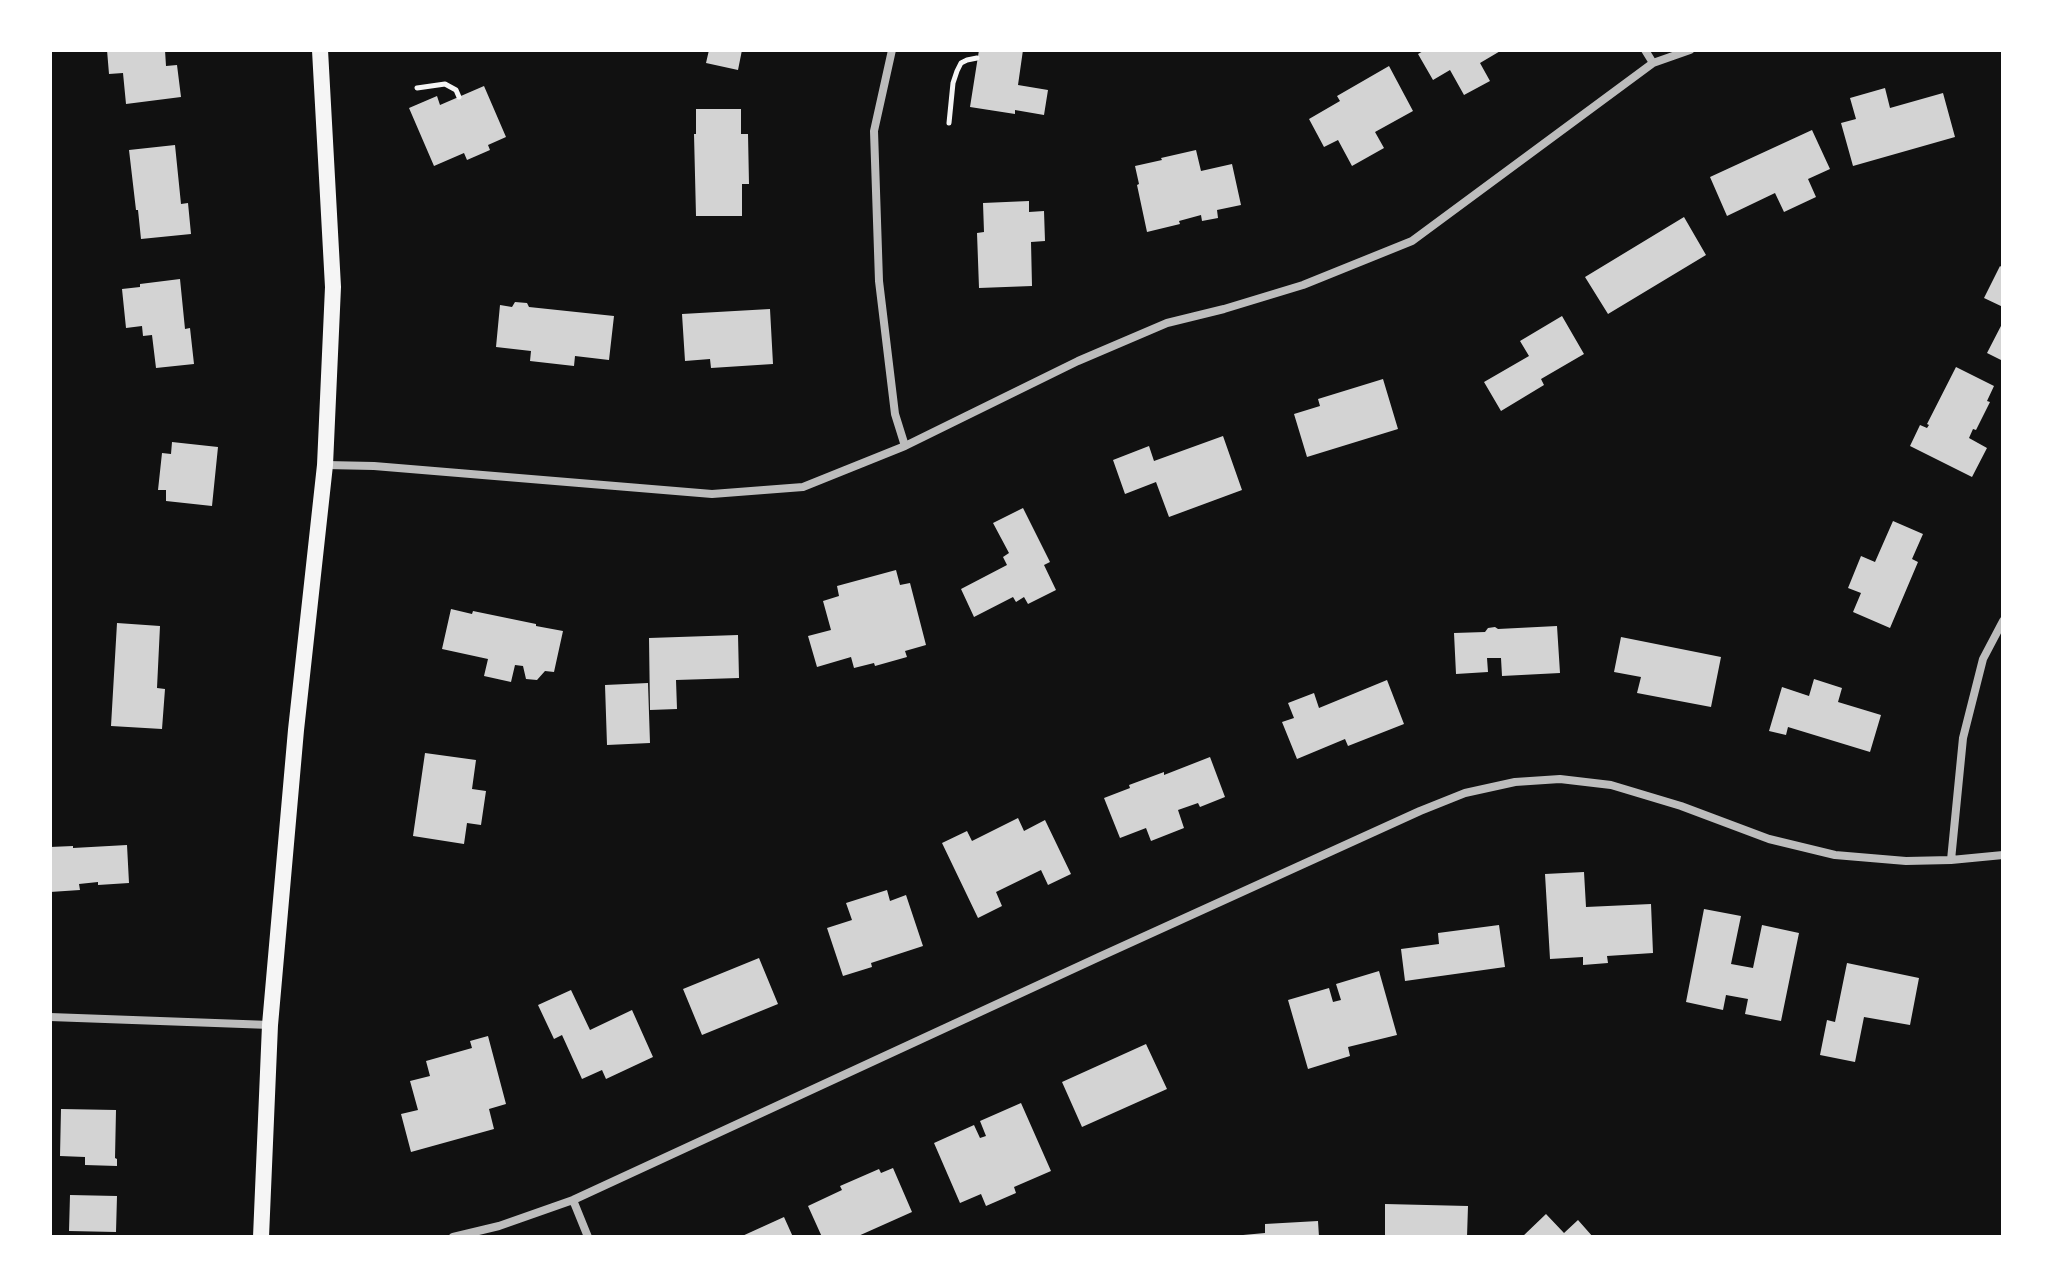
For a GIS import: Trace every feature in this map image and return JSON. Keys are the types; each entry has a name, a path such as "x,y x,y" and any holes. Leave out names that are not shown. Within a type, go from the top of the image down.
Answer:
{"main road":[{"path":"261,1237 270,1025 296,730 325,465 333,287 320,50"}],"street":[{"path":"892,50 874,131 879,281 895,414 905,446"},
{"path":"1645,50 1653,63"},
{"path":"325,465 374,466 712,494 803,487 905,446 1078,361 1167,323 1303,285 1412,241 1653,63 1690,50"},
{"path":"1951,860 1963,738 1983,659 2003,621"},
{"path":"453,1237 499,1226 573,1200 1154,932 1465,793 1515,782 1560,779 1611,785 1681,806 1769,839 1835,855 1906,861 2003,855"},
{"path":"50,1017 270,1025"},
{"path":"573,1200 588,1237"}],"path":[{"path":"949,123 957,71 961,63 977,58"},
{"path":"417,88 445,84 456,90 459,97"}],"building":[{"path":"107,50 165,50 166,66 177,65 181,97 126,104 123,73 109,74"},
{"path":"709,50 742,50 738,70 706,63"},
{"path":"979,50 1023,50 1018,85 1048,90 1044,115 970,107"},
{"path":"1425,50 1502,50 1480,63 1490,81 1464,95 1450,70 1433,80 1418,54"},
{"path":"1389,66 1413,111 1375,132 1384,148 1352,166 1338,140 1324,147 1309,119 1340,101 1337,96"},
{"path":"484,86 506,137 488,145 490,150 467,160 464,153 434,166 409,108 437,96 440,105"},
{"path":"1885,88 1890,108 1943,93 1955,137 1853,166 1841,123 1856,119 1850,98"},
{"path":"696,109 741,109 741,134 748,134 749,184 742,184 742,216 696,216"},
{"path":"1812,130 1830,169 1808,179 1816,197 1784,212 1775,193 1727,216 1710,177"},
{"path":"175,145 181,204 188,203 191,234 141,239 129,150"},
{"path":"1196,150 1201,171 1232,164 1241,205 1217,210 1218,218 1202,221 1201,215 1147,232 1135,166"},
{"path":"1029,201 1029,212 1044,211 1045,241 1031,242 1032,286 979,288 977,233 984,232 983,203"},
{"path":"1684,217 1706,255 1608,314 1585,277"},
{"path":"2000,266 2003,268 2003,307 1984,298"},
{"path":"180,279 185,329 190,328 194,364 156,368 152,335 143,336 142,326 126,328 122,289"},
{"path":"515,302 527,303 529,307 614,316 609,360 575,356 574,366 530,361 531,351 496,347 500,305 512,307"},
{"path":"770,309 773,364 711,368 710,359 685,361 682,314"},
{"path":"1562,316 1584,354 1541,379 1544,385 1501,411 1484,382 1529,356 1520,341"},
{"path":"2003,322 2003,361 1987,353"},
{"path":"1956,367 1994,386 1987,401 1990,402 1969,438 1987,448 1972,477 1910,446 1920,425 1927,428 1929,425"},
{"path":"1383,379 1398,429 1307,457 1294,414 1320,406 1318,399"},
{"path":"1223,436 1242,490 1169,517 1156,482 1125,494 1113,460 1149,446 1154,461"},
{"path":"172,442 218,447 212,506 166,501 166,490 158,490 162,453 171,454"},
{"path":"1023,508 1050,562 1044,565 1056,590 1028,604 1024,597 1016,602 1013,597 974,617 961,589 1007,565 1003,557 1009,553 993,523"},
{"path":"1893,521 1923,534 1912,559 1918,562 1890,628 1853,612 1861,593 1848,588 1861,556 1875,562"},
{"path":"896,570 900,585 910,583 926,645 905,651 907,657 875,666 874,663 854,668 851,657 817,667 808,636 831,630 823,601 839,596 837,586"},
{"path":"451,609 563,631 554,672 545,671 537,680 526,679 523,666 515,665 511,682 484,676 488,659 442,649"},
{"path":"117,623 160,626 157,688 165,689 162,729 111,726"},
{"path":"1557,626 1560,673 1502,676 1501,658 1487,658 1488,672 1456,674 1454,633 1485,632 1495,627"},
{"path":"738,635 739,678 676,680 677,709 650,710 649,638"},
{"path":"1621,637 1721,657 1711,707 1637,693 1641,677 1614,672"},
{"path":"1814,679 1842,688 1838,702 1881,715 1870,752 1788,727 1786,735 1769,731 1782,687 1809,696"},
{"path":"1387,680 1404,724 1348,746 1345,739 1297,759 1282,722 1294,718 1288,703 1314,693 1319,708"},
{"path":"648,683 650,743 607,745 605,685"},
{"path":"425,753 476,760 472,789 486,791 481,825 467,823 464,844 413,836"},
{"path":"1210,757 1225,797 1200,807 1198,803 1178,810 1184,828 1151,841 1146,828 1120,838 1104,798 1130,788 1129,785"},
{"path":"1018,818 1024,831 1045,820 1071,874 1048,885 1041,870 996,892 1002,906 978,918 942,843 967,831 972,841"},
{"path":"127,845 129,883 79,884 80,890 50,892 50,847"},
{"path":"1584,872 1586,907 1651,904 1653,953 1607,956 1608,963 1583,965 1583,957 1550,959 1545,874"},
{"path":"887,890 890,901 906,895 923,946 843,976 827,928 852,920 846,903"},
{"path":"1704,909 1741,916 1731,964 1753,968 1762,925 1799,933 1781,1021 1745,1014 1748,999 1726,995 1723,1010 1686,1002"},
{"path":"1499,925 1505,967 1405,981 1401,949 1439,944 1438,933"},
{"path":"759,958 778,1004 702,1035 683,989"},
{"path":"1847,963 1919,978 1910,1025 1864,1017 1855,1062 1820,1055 1827,1020 1835,1022"},
{"path":"1379,971 1397,1035 1348,1047 1350,1056 1308,1069 1288,1000 1329,988 1333,1002 1341,1000 1336,984"},
{"path":"571,990 590,1030 632,1010 653,1057 606,1079 602,1070 582,1079 562,1035 554,1039 538,1005"},
{"path":"488,1036 506,1104 489,1109 494,1129 411,1152 401,1114 418,1110 410,1081 430,1076 426,1061 472,1048 470,1041"},
{"path":"1146,1044 1167,1089 1082,1127 1062,1082"},
{"path":"1021,1103 1051,1171 1014,1187 1016,1193 986,1206 981,1194 960,1203 934,1143 974,1125 980,1138 986,1136 980,1121"},
{"path":"61,1109 116,1110 117,1166 85,1165 85,1157 60,1156"},
{"path":"893,1168 912,1212 856,1237 822,1237 808,1206 842,1190 840,1186 879,1169 881,1173"},
{"path":"70,1195 117,1196 116,1232 69,1231"},
{"path":"1385,1204 1468,1206 1467,1237 1385,1237"},
{"path":"1546,1214 1564,1233 1578,1220 1593,1237 1522,1237"},
{"path":"784,1217 793,1237 740,1237"},
{"path":"1318,1221 1319,1237 1243,1237 1265,1233 1265,1224"}]}
